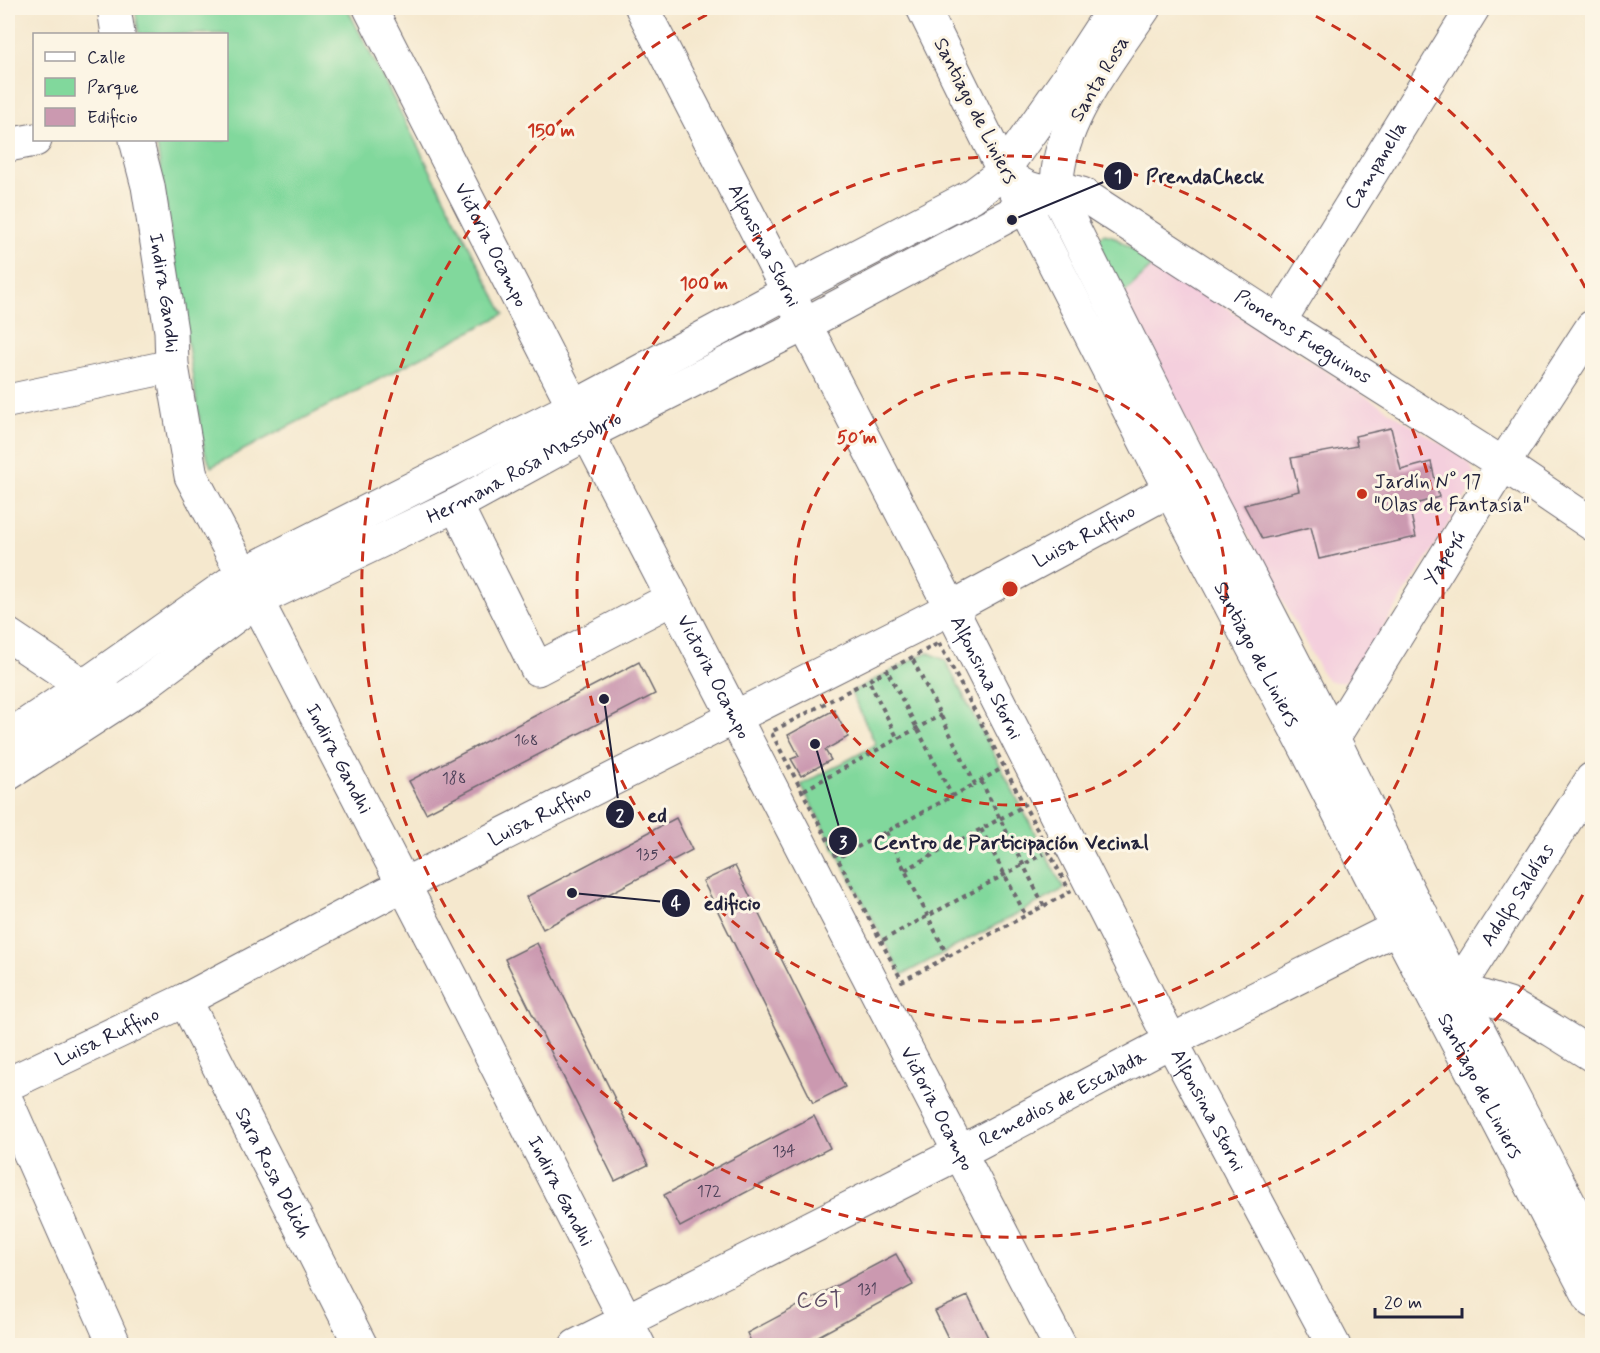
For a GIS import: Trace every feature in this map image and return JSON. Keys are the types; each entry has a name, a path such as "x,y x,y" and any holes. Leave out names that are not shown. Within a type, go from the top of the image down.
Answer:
{"street":[{"path":"114,8 118,33"},
{"name":"Victoria Ocampo","path":"370,8 1060,1346"},
{"name":"Alfonsina Storni","path":"642,8 1171,1041 1334,1346"},
{"name":"Santiago de Liniers","path":"923,8 1004,172 1185,485 1319,741 1446,994 1593,1301"},
{"name":"Santa Rosa","path":"1004,172 1114,8"},
{"name":"Santa Rosa","path":"1058,189 1058,172 1062,155 1068,134 1081,105 1144,8"},
{"name":"Campanella","path":"1279,322 1473,8"},
{"path":"8,145 33,140"},
{"name":"Indira Gandhi","path":"136,141 148,186 157,241 171,331 172,366 191,476 502,1074 633,1333"},
{"name":"Hermana Rosa Massobrio","path":"8,774 134,692 250,587 456,505 581,420 788,292 972,196 1004,172"},
{"name":"Pioneros Fueguinos","path":"1004,172 1019,184 1031,189 1070,190 1082,194 1593,524"},
{"name":"Hermana Rosa Massobrio","path":"8,737 84,686 250,587 581,420 805,324 1058,189"},
{"name":"Santiago de Liniers","path":"1058,189 1061,203 1083,247 1185,485"},
{"path":"1083,247 1080,235 1082,227 1090,219 1101,215 1115,216"},
{"name":"Yapeyú","path":"1319,741 1338,730 1503,464 1593,327"},
{"path":"8,401 172,366"},
{"name":"Luisa Ruffino","path":"8,1084 185,1000 403,885 951,608 1185,485"},
{"path":"456,505 537,669 673,598"},
{"path":"8,635 84,686 109,692 134,692"},
{"name":"Adolfo Saldías","path":"1446,994 1593,779"},
{"name":"Remedios de Escalada","path":"576,1346 633,1333 959,1153 1171,1041 1410,921"},
{"path":"1446,994 1509,1005 1593,1055"},
{"name":"Santiago de Liniers","path":"1446,994 1593,1247"},
{"name":"Sara Rosa Delich","path":"185,1000 361,1346"},
{"path":"8,1104 115,1346"}],"path":[{"path":"939,643 1070,892 902,981 771,732 887,670 939,643"},
{"path":"912,657 975,784"},
{"path":"887,670 952,796"},
{"path":"868,680 898,739"},
{"path":"802,791 940,716"},
{"path":"837,858 1005,767"},
{"path":"981,781 1044,906"},
{"path":"904,870 1025,805"},
{"path":"981,829 1026,916"},
{"path":"886,832 948,957"},
{"path":"881,941 1049,850"}],"shaded area":[{"path":"1156,263 1470,464 1474,473 1474,484 1354,674 1343,682 1328,680 1323,675 1120,297"}],"green space":[{"path":"135,8 347,8 504,314 211,467 204,449 156,141 228,141 228,33 139,33"},
{"path":"1104,234 1112,236 1156,263 1120,297 1096,239"},
{"path":"927,652 945,660 1064,889 902,975 801,785 876,745 851,692"}],"building":[{"name":"Jardín N° 17 \"Olas de Fantasía\"","path":"1391,428 1401,470 1431,462 1439,497 1409,506 1416,537 1319,559 1311,527 1262,539 1244,505 1299,491 1291,458 1357,446 1355,436"},
{"path":"639,662 655,694 426,813 409,781"},
{"path":"834,710 848,737 825,750 831,760 801,776 791,759 799,756 788,735"},
{"path":"676,818 692,850 543,929 526,897"},
{"path":"735,866 845,1087 813,1103 703,881"},
{"path":"537,943 648,1165 615,1181 505,959"},
{"path":"814,1116 830,1148 680,1227 664,1195"},
{"path":"896,1254 913,1285 800,1346 753,1346 747,1333"},
{"path":"968,1296 992,1346 952,1346 935,1311"}],"place":[{"name":"PrendaCheck","path":"1012,220"},
{"name":"Jardín N° 17 \"Olas de Fantasía\"","path":"1362,494"},
{"name":"ed","path":"604,699"},
{"name":"Centro de Participación Vecinal","path":"815,744"},
{"name":"edificio","path":"572,893"}],"district":[{"name":"CGT","path":"820,1301"}]}
